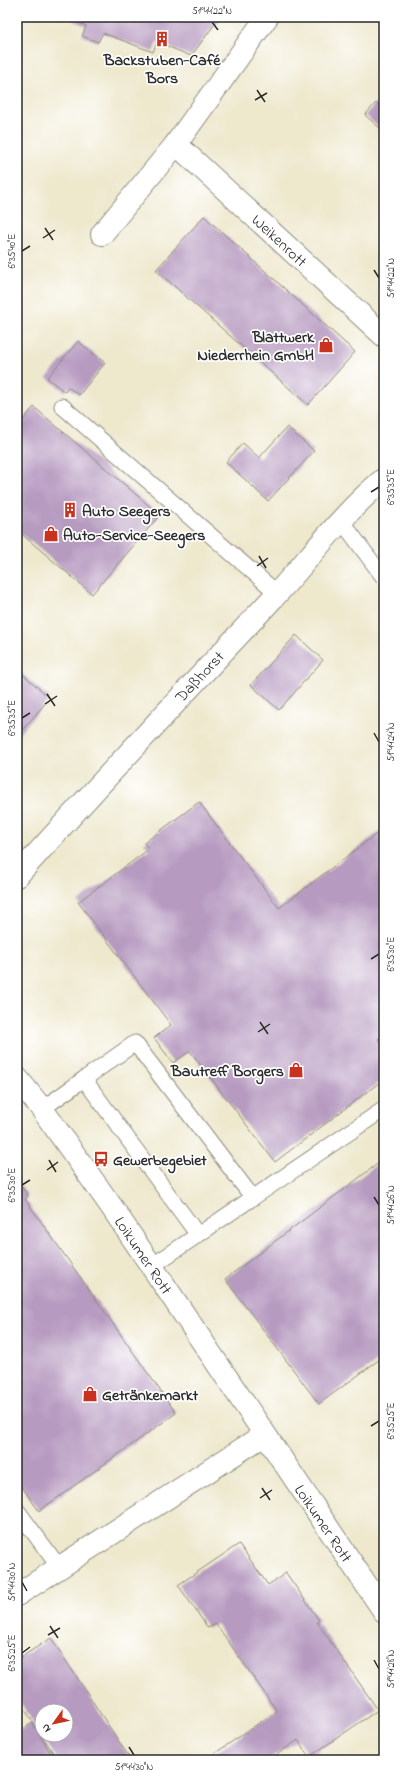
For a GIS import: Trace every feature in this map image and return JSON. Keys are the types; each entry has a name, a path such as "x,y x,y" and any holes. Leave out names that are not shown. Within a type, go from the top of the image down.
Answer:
{"street":[{"path":"102,234 176,144 266,17"},
{"name":"Weikenrott","path":"176,144 384,336"},
{"name":"Daßhorst","path":"17,876 150,729 277,593 341,520 380,488"},
{"name":"Loikumer Rott","path":"17,1078 42,1109 152,1266 264,1436 384,1611"},
{"path":"17,1595 264,1436"}],"lane":[{"path":"62,406 277,593"},
{"path":"341,520 384,578"},
{"path":"42,1109 135,1043 253,1198"},
{"path":"84,1079 198,1235"},
{"path":"152,1266 384,1109"},
{"path":"17,1510 59,1567"}],"building":[{"name":"Backstuben-Café Bors","path":"65,17 220,17 191,56 157,42 153,52 103,33 98,42 82,36 86,26"},
{"path":"376,103 384,110 384,126 381,129 365,115"},
{"path":"204,216 355,352 308,405 156,270"},
{"path":"78,341 105,363 79,395 68,387 65,392 47,378"},
{"name":"Auto Seegers","path":"34,407 160,515 92,594 17,530 17,427"},
{"path":"287,427 314,451 268,501 226,462 243,443 259,458"},
{"path":"296,635 323,660 279,710 251,685"},
{"path":"17,669 50,698 17,736"},
{"path":"199,802 279,908 384,828 384,1034 378,1039 384,1047 384,1079 275,1162 190,1051 173,1063 154,1038 171,1025 78,902 149,849 144,843"},
{"path":"384,1159 384,1356 319,1404 225,1279"},
{"name":"Getränkemarkt","path":"17,1180 28,1196 25,1199 176,1413 39,1511 17,1480 17,1375 21,1373 17,1368"},
{"path":"239,1544 268,1585 286,1573 319,1620 317,1622 378,1710 309,1757 298,1740 269,1760 205,1760 277,1711 216,1624 208,1628 178,1585"},
{"path":"51,1638 131,1760 58,1760 47,1743 74,1743 74,1703 34,1703 34,1724 17,1697 17,1660"},
{"path":"32,1723 34,1726 34,1743 44,1743 55,1760 17,1760 17,1733"}],"place":[{"name":"Backstuben-Café Bors","path":"162,39"},
{"name":"Blattwerk Niederrhein GmbH","path":"326,345"},
{"name":"Auto Seegers","path":"70,510"},
{"name":"Auto-Service-Seegers","path":"51,534"},
{"name":"Bautreff Borgers","path":"296,1070"},
{"name":"Gewerbegebiet","path":"101,1159"},
{"name":"Getränkemarkt","path":"90,1394"}]}
